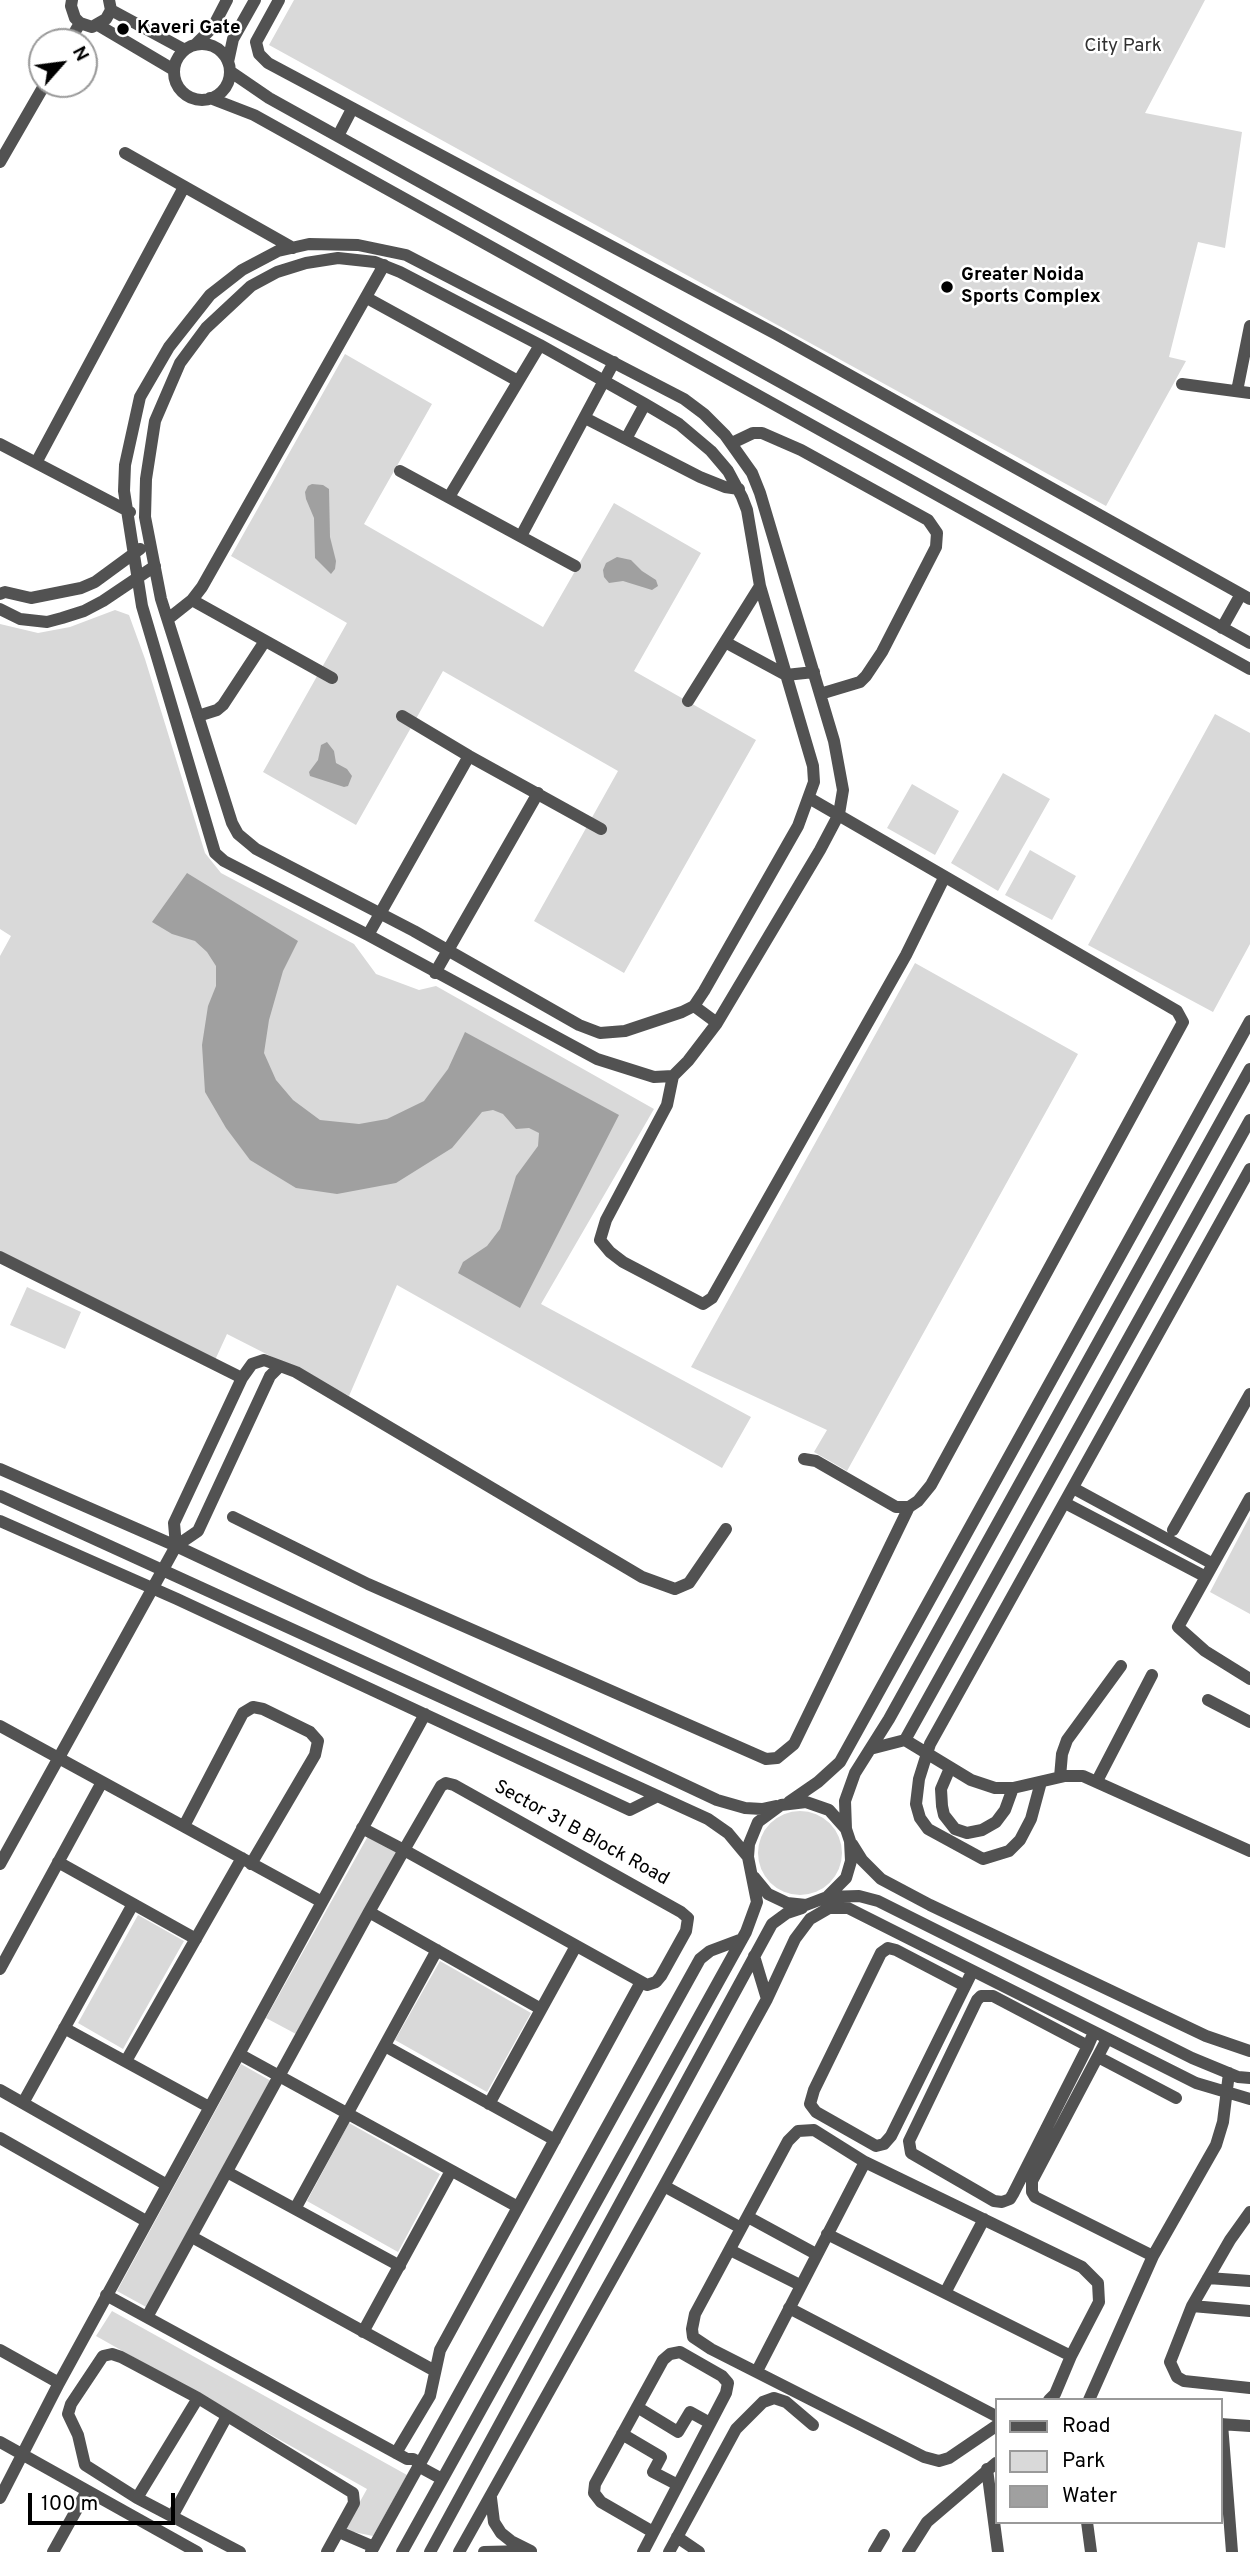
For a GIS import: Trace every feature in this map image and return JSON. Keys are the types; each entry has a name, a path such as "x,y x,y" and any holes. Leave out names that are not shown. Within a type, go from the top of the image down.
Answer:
{"street":[{"path":"72,0 72,13 85,26 98,25 106,19 110,5 190,47 205,43 216,46 226,55 230,67 268,98 1250,643"},
{"path":"227,0 213,27 181,52 174,69 178,86 188,96 203,100 219,95 227,87 233,39 255,0"},
{"path":"279,0 256,42 258,54 268,62 784,338 1245,596 1222,628"},
{"path":"77,28 80,23"},
{"path":"98,25 174,69"},
{"path":"0,162 37,98"},
{"path":"209,98 254,115 1250,669"},
{"path":"338,136 352,109"},
{"path":"125,153 293,248"},
{"path":"37,461 184,187"},
{"path":"673,1076 654,1077 597,1059 368,935 224,861 215,853 142,606 124,491 125,465 140,397 169,347 210,295 242,270 278,251 309,244 358,245 406,255 684,399 704,414 732,443 752,474 760,493 834,741 843,790 839,814 717,1023 673,1076 667,1105 606,1220 600,1240 610,1252 623,1262 703,1304 712,1298 906,955 944,878"},
{"path":"338,258 384,265 540,345 679,424 711,451 739,489 747,510 760,586 813,766 814,782 798,826 694,1006 654,1023 625,1031 600,1033 579,1025 379,913 256,849 239,834 232,823 161,599 145,517 146,479 155,421 180,363 206,328 251,286 277,272 306,263 338,258"},
{"path":"168,619 192,600 202,587 384,265"},
{"path":"367,298 518,381"},
{"path":"1182,384 1244,392 1250,326"},
{"path":"449,497 540,345"},
{"path":"521,536 614,362"},
{"path":"626,439 645,404"},
{"path":"585,418 708,481 739,489"},
{"path":"732,443 753,433 762,433 802,450 928,520 937,533 936,547 882,652 866,676 860,682 820,694"},
{"path":"0,444 37,461 127,511 145,517"},
{"path":"400,471 575,566"},
{"path":"0,594 5,592 31,598 66,593 95,582 150,542"},
{"path":"0,609 20,619 47,622 84,611 155,566"},
{"path":"688,701 760,586"},
{"path":"192,600 332,678"},
{"path":"198,716 217,710 223,705 265,641"},
{"path":"725,642 786,676 814,672"},
{"path":"402,716 468,756 601,829"},
{"path":"368,935 468,756"},
{"path":"435,973 538,793"},
{"path":"233,1517 368,1584 766,1759 777,1758 794,1744 909,1507 932,1485 1183,1021 1177,1011 809,798"},
{"path":"694,1006 717,1023"},
{"path":"402,2552 742,1939 757,1902 748,1857 749,1844 758,1822 818,1782 840,1762 1250,1021"},
{"path":"597,1059 600,1033"},
{"path":"430,2552 772,1924 788,1913 822,1900 845,1878 851,1861 845,1801 855,1773 889,1720 1250,1069"},
{"path":"870,1749 905,1740 1250,1120"},
{"path":"1041,1782 1031,1819 1020,1840 1009,1851 983,1858 928,1829 920,1818 916,1804 919,1779 930,1744 1250,1169"},
{"path":"0,1257 242,1378"},
{"path":"176,1546 174,1523 242,1378 252,1364 264,1360 296,1372 642,1577 675,1589 689,1583 726,1529"},
{"path":"0,1864 176,1546 198,1531 270,1376 280,1366"},
{"path":"1173,1530 1250,1394"},
{"path":"804,1458 816,1461 896,1507 909,1507"},
{"path":"0,1469 176,1546 717,1800 745,1808 762,1809 785,1803 806,1802 829,1810 862,1860 881,1879 1206,2036 1250,2051"},
{"path":"1073,1488 1213,1564"},
{"path":"0,1496 658,1796 718,1826 728,1833 748,1857"},
{"path":"1250,1498 1178,1627 1205,1651 1250,1679"},
{"path":"1065,1503 1206,1577"},
{"path":"0,1521 152,1588 630,1810 658,1796"},
{"path":"1060,1777 1062,1754 1067,1740 1121,1666"},
{"path":"1097,1781 1152,1675"},
{"path":"1208,1700 1250,1722"},
{"path":"126,2062 196,1939 315,1755 318,1741 310,1732 263,1709 253,1707 243,1713 184,1826"},
{"path":"0,2498 149,2215 425,1714"},
{"path":"0,1726 322,1902"},
{"path":"905,1740 971,1780 995,1788 1013,1788 1060,1777 1083,1776 1250,1852"},
{"path":"950,1768 942,1789 944,1815 955,1829 967,1833 982,1830 996,1822 1005,1810 1013,1788"},
{"path":"0,1969 102,1782"},
{"name":"Sector 31 B Block Road","path":"147,2317 404,1850 441,1786 446,1783 454,1785 688,1918 686,1931 661,1976 653,1984 641,1982 440,2350 411,2462"},
{"path":"362,1828 641,1982"},
{"path":"58,1862 196,1939"},
{"path":"754,1877 768,1894 787,1903 806,1905 822,1900 859,1896 878,1901 1192,2058 1229,2073 1250,2078"},
{"path":"23,2103 133,1904"},
{"path":"458,2552 491,2498 664,2186 767,1998 795,1939 810,1919 829,1908 848,1908 1196,2083 1250,2099"},
{"path":"369,1912 541,2009"},
{"path":"917,1921 940,1956"},
{"path":"339,2532 372,2549 411,2462 700,1959 710,1951 742,1939"},
{"path":"489,2104 576,1945"},
{"path":"965,1986 897,1950 888,1948 881,1953 814,2090 810,2104 817,2112 876,2146 884,2144 891,2136 972,1972"},
{"path":"295,2209 437,1951"},
{"path":"754,1956 767,1998"},
{"path":"1088,2046 993,1996 981,1996 909,2141 911,2153 994,2202 1010,2199 1088,2046 1094,2032"},
{"path":"64,2028 209,2107"},
{"path":"1107,2039 1032,2181 1032,2192 1035,2197 1153,2256"},
{"path":"384,2046 555,2140"},
{"path":"239,2054 518,2207"},
{"path":"1098,2057 1176,2098"},
{"path":"1090,2398 1153,2256 1216,2144 1223,2122 1229,2073"},
{"path":"0,2091 167,2185"},
{"path":"995,2427 949,2458 939,2461 924,2457 710,2349 693,2337 695,2314 788,2141 798,2131 814,2130 865,2162 1082,2267 1098,2283 1099,2302 1051,2398"},
{"path":"0,2138 149,2215"},
{"path":"757,2371 865,2162"},
{"path":"363,2332 452,2171"},
{"path":"227,2172 400,2266"},
{"path":"664,2186 816,2255"},
{"path":"1250,2213 1230,2240 1192,2306 1170,2362 1177,2377 1184,2381 1250,2388"},
{"path":"945,2293 984,2219"},
{"path":"827,2234 1071,2356"},
{"path":"192,2237 435,2371"},
{"path":"730,2250 800,2285"},
{"path":"1208,2278 1250,2281"},
{"path":"106,2295 442,2479"},
{"path":"1192,2306 1250,2311"},
{"path":"789,2308 995,2415"},
{"path":"0,2350 59,2384"},
{"path":"643,2552 726,2393 728,2383 722,2376 680,2352 670,2354 663,2360 595,2484 594,2493 601,2502 653,2532"},
{"path":"240,2552 137,2498 85,2465 78,2435 68,2414 71,2404 103,2356 111,2354 121,2357 198,2398 345,2486 353,2493 354,2503 330,2551"},
{"path":"137,2498 198,2398"},
{"path":"669,2552 736,2429 763,2402 774,2399 786,2402 813,2425"},
{"path":"637,2407 678,2432 690,2412 710,2423"},
{"path":"173,2515 227,2416"},
{"path":"1222,2424 1250,2426"},
{"path":"622,2434 661,2457 653,2472 678,2485"},
{"path":"1222,2436 1232,2552"},
{"path":"0,2442 197,2552"},
{"path":"913,2548 926,2522 992,2466"},
{"path":"992,2466 995,2503"},
{"path":"53,2552 87,2491"},
{"path":"491,2498 494,2522 501,2533 534,2551"},
{"path":"997,2524 999,2552"},
{"path":"1087,2524 1091,2552"},
{"path":"874,2552 884,2535"},
{"path":"677,2537 699,2552"},
{"path":"484,2552 534,2551"}],"green space":[{"name":"Greater Noida Sports Complex","path":"294,0 1205,0 1145,113 1242,132 1225,248 1198,242 1169,357 1186,361 1106,506 269,45"},
{"path":"345,354 432,404 364,524 543,627 614,503 701,553 634,671 756,740 624,973 534,921 618,771 443,671 356,825 263,772 347,623 231,556"},
{"path":"115,610 129,615 205,853 221,873 354,944 376,974 419,990 436,986 654,1109 541,1304 751,1417 722,1468 397,1285 349,1396 227,1334 215,1360 0,1255 0,956 11,936 0,929 0,624 38,633 70,627"},
{"path":"1215,714 1250,733 1250,944 1213,1012 1088,945"},
{"path":"1003,773 1050,799 998,891 951,863"},
{"path":"912,784 959,811 935,855 887,828"},
{"path":"1030,850 1076,876 1052,920 1005,895"},
{"path":"915,963 1078,1054 847,1471 814,1452 827,1430 691,1367"},
{"path":"27,1287 81,1312 65,1349 10,1325"},
{"path":"1250,1516 1250,1614 1210,1592"},
{"path":"800,1811 816,1814 830,1823 839,1837 842,1853 839,1869 830,1883 816,1892 800,1895 784,1892 770,1883 761,1869 758,1853 761,1837 770,1823 784,1814"},
{"path":"368,1836 397,1853 296,2034 266,2018"},
{"path":"138,1915 184,1941 123,2049 78,2023"},
{"path":"440,1961 531,2013 487,2092 395,2040"},
{"path":"241,2064 271,2081 148,2308 117,2291"},
{"path":"349,2123 440,2174 398,2252 307,2201"},
{"path":"112,2311 407,2475 373,2536 344,2530 367,2489 96,2336"}],"water":[{"path":"312,484 323,485 329,489 330,537 336,561 331,574 315,558 314,518 305,492"},
{"path":"617,557 631,560 656,580 658,586 652,590 623,581 609,583 603,570 606,563"},
{"path":"327,742 334,751 336,763 347,769 352,776 348,786 310,776 309,772 318,760 321,745"},
{"path":"187,873 298,941 283,971 269,1020 264,1053 276,1080 293,1100 320,1120 359,1124 387,1119 424,1101 448,1069 465,1032 619,1115 520,1308 458,1273 463,1262 487,1246 500,1229 516,1176 538,1146 539,1133 529,1128 516,1129 503,1114 493,1110 482,1112 452,1148 396,1183 337,1194 296,1188 250,1160 226,1128 205,1092 202,1045 208,1006 216,986 216,966 207,952 195,941 172,934 152,922"}],"place":[{"name":"Kaveri Gate","path":"123,29"},
{"name":"Greater Noida Sports Complex","path":"947,287"}],"park label":[{"name":"City Park","path":"1123,47"}]}
